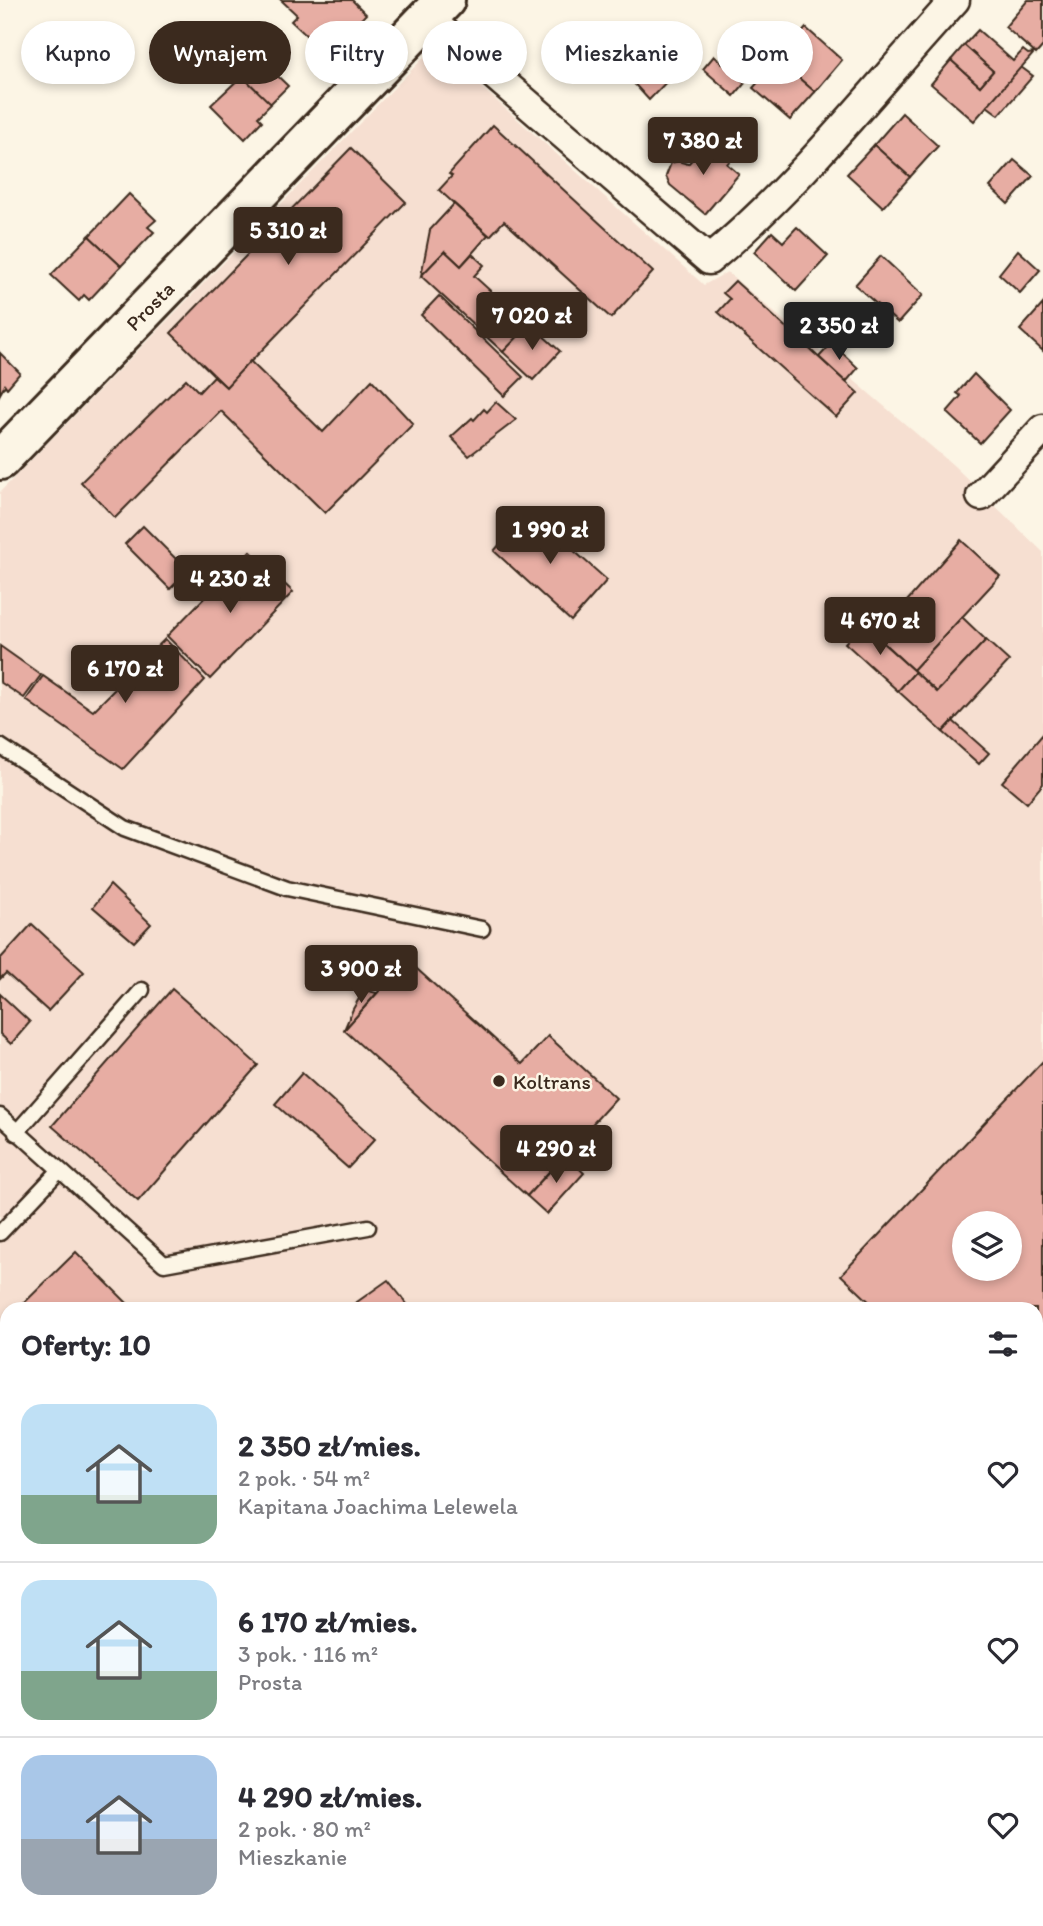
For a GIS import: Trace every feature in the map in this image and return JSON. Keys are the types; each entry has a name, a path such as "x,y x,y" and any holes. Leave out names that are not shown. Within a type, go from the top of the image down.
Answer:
{"main road":[{"name":"Prosta","path":"0,460 437,9"}],"street":[{"path":"437,9 709,260 740,234 800,172 955,0"},
{"path":"981,496 1043,429"}],"lane":[{"path":"0,746 125,828 137,833 287,888 482,929"},
{"path":"16,1133 142,990"},
{"path":"0,1116 164,1264 368,1227"},
{"path":"0,1233 59,1171"}],"shaded area":[{"path":"422,59 422,84 478,84 704,285 727,272 953,465 1043,552 1043,1302 0,1302 0,492 398,84 408,84 408,74"}],"building":[{"path":"281,0 352,0 366,14 360,21 305,21 305,34 291,21 297,15"},
{"path":"1028,0 1043,0 1043,46 1036,54 1005,27"},
{"path":"978,30 1013,61 1023,50 1028,54 1034,53 974,121 931,84 951,60 980,86 993,71 964,45"},
{"path":"813,34 842,60 815,92 806,84 813,84"},
{"path":"964,45 993,71 980,86 951,60"},
{"path":"714,56 717,59 717,81 703,69"},
{"path":"1021,67 1033,76 999,115 987,106"},
{"path":"233,84 250,84 271,104 258,117 262,121 245,139 211,105"},
{"path":"250,84 288,86 270,104"},
{"path":"635,84 664,84 649,100"},
{"path":"720,84 744,84 734,96"},
{"path":"757,84 806,84 815,92 790,120 753,88"},
{"path":"902,113 938,146 910,177 874,145"},
{"path":"493,125 653,272 611,318 504,221 490,236 439,190 452,176 449,174"},
{"path":"709,140 731,159 727,164 739,174 705,214 670,185 666,176 671,163 678,161 688,164"},
{"path":"874,145 910,177 883,207 847,174"},
{"path":"351,148 406,202 226,387 171,333"},
{"path":"1014,160 1033,176 1008,204 990,187"},
{"path":"129,194 156,220 148,227 154,232 121,266 89,236"},
{"path":"454,204 488,235 461,266 445,251 421,276 430,230"},
{"path":"797,227 828,256 796,291 754,252 772,232 783,242"},
{"path":"89,236 121,266 89,300 84,295 79,301 51,275"},
{"path":"1018,250 1040,270 1020,293 999,274"},
{"path":"445,251 461,266 472,254 484,265 474,276 529,326 503,352 421,276"},
{"path":"881,256 923,295 898,323 855,285"},
{"path":"735,281 858,393 836,417 718,312 730,299 723,293"},
{"path":"439,296 523,377 504,396 421,315"},
{"path":"1043,304 1043,351 1020,330"},
{"path":"530,324 560,351 533,380 503,352"},
{"path":"832,343 858,368 846,382 819,357"},
{"path":"0,353 20,373 7,388 5,385 0,394"},
{"path":"250,361 323,432 372,380 413,424 325,513 221,411 115,518 81,482 186,379 199,392 214,376 226,387"},
{"path":"974,374 1010,410 980,443 947,412 961,396 957,393"},
{"path":"496,402 516,420 469,456 451,437 484,409 487,412"},
{"path":"529,511 607,580 571,621 494,551"},
{"path":"143,526 188,571 170,589 125,544"},
{"path":"961,540 1000,576 913,670 876,636"},
{"path":"250,551 293,592 210,679 167,636"},
{"path":"962,617 986,640 937,692 913,670"},
{"path":"862,624 915,672 898,691 845,643"},
{"path":"165,639 205,680 123,769 26,700 43,676 93,711"},
{"path":"986,640 1009,661 943,732 898,691 915,672 937,692"},
{"path":"0,646 41,675 24,698 0,682"},
{"path":"953,721 989,753 979,764 943,732"},
{"path":"1043,734 1043,784 1027,803 1002,782"},
{"path":"110,885 151,924 134,942 93,907"},
{"path":"32,924 84,972 48,1011 6,973 0,979 0,959"},
{"name":"Koltrans","path":"407,960 522,1064 548,1036 616,1098 527,1196 344,1030"},
{"path":"172,989 258,1065 138,1201 52,1126"},
{"path":"364,990 377,993 344,1030 353,1009"},
{"path":"0,994 30,1022 11,1044 0,1034"},
{"path":"1043,1061 1043,1302 870,1302 841,1275"},
{"path":"302,1073 375,1139 348,1168 275,1104"},
{"path":"565,1155 584,1173 547,1214 527,1196"},
{"path":"76,1252 126,1302 25,1302"},
{"path":"388,1280 405,1302 357,1302"}],"place":[{"name":"Koltrans","path":"499,1081"}]}
